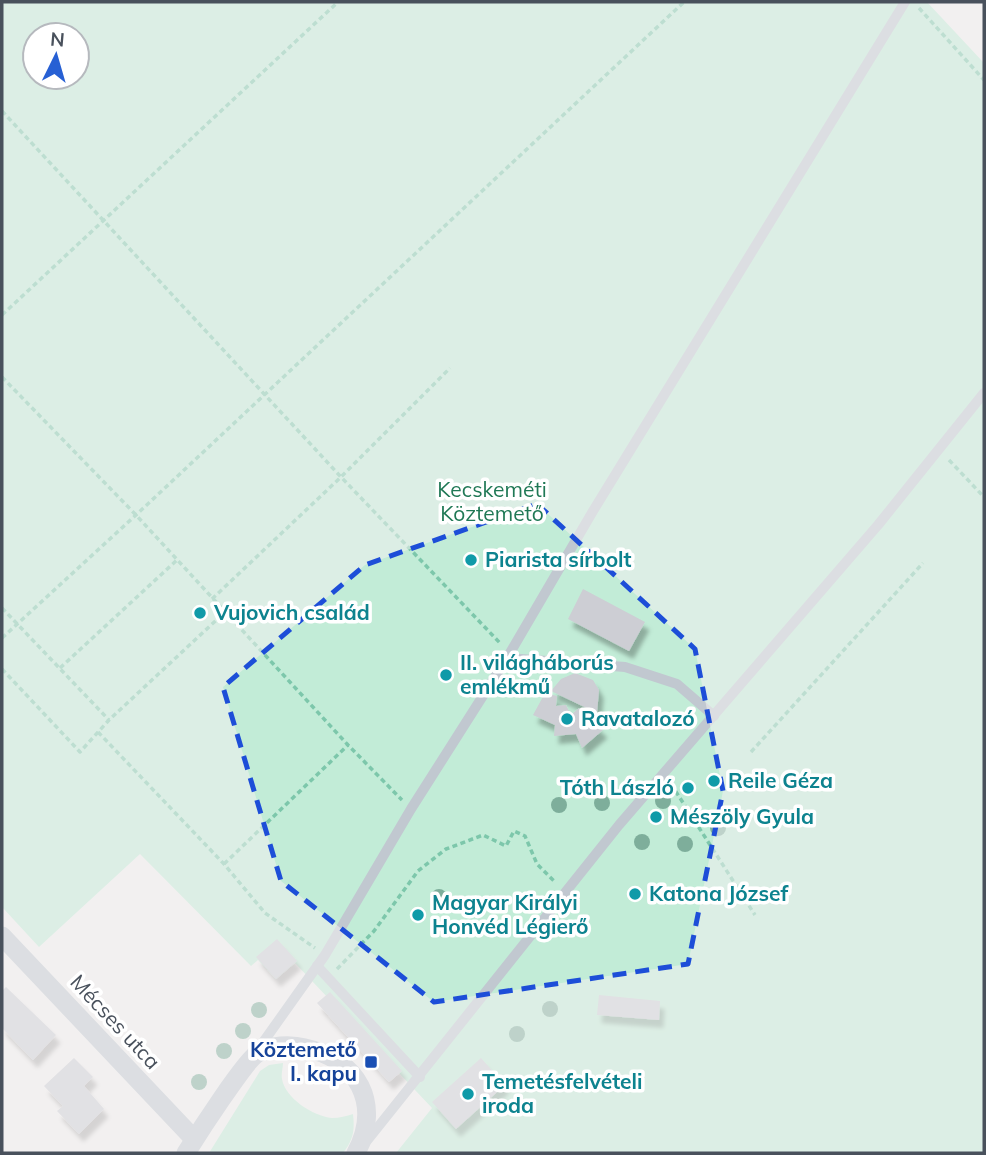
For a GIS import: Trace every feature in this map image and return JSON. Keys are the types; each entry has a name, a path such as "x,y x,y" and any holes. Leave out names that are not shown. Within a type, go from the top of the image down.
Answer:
{"street":[{"name":"Mécses utca","path":"2,936 190,1146"},
{"path":"190,1146 254,1054 283,1045 298,1046 330,1056 346,1067 358,1081 365,1100 367,1121 356,1153"}],"lane":[{"path":"254,1054 321,960 905,2"},
{"path":"356,1153 663,773 878,525 984,393"},
{"path":"508,656 625,667 677,684 714,716"},
{"path":"321,960 420,1077"}],"path":[{"path":"2,315 338,2"},
{"path":"2,638 684,2"},
{"path":"913,2 984,80"},
{"path":"2,111 508,656"},
{"path":"212,599 341,477 450,368"},
{"path":"2,377 136,515 348,745 411,809"},
{"path":"938,449 984,497"},
{"path":"60,668 177,560"},
{"path":"751,752 923,563"},
{"path":"2,608 109,720"},
{"path":"2,669 80,752 109,720 225,612"},
{"path":"98,732 224,864 265,913 336,970 374,932 418,871 446,849 483,835 506,846 514,831 525,836 537,864 564,894"},
{"path":"224,864 348,745"},
{"path":"663,773 755,915"}],"highlighted area":[{"path":"537,504 695,649 723,791 688,964 434,1002 281,881 223,687 365,565"}],"green space":[{"name":"Kecskeméti Köztemető","path":"2,2 927,2 984,63 984,1153 396,1153 432,1108 295,963 276,979 258,960 251,966 140,854 39,947 2,907"},
{"path":"283,1063 284,1086 301,1105 325,1117 353,1114 352,1135 343,1153 209,1153 260,1071 269,1065"}],"building":[{"path":"583,589 645,622 629,651 568,619"},
{"path":"575,673 593,680 599,690 597,713 551,691 561,679"},
{"name":"Ravatalozó","path":"545,693 557,696 556,706 566,705 571,715 579,708 603,730 582,748 576,734 554,736 555,725 533,715"},
{"path":"277,939 297,961 276,979 256,957"},
{"path":"6,987 56,1035 33,1060 2,1028 2,991"},
{"path":"330,992 402,1071 389,1082 317,1003"},
{"path":"599,995 660,1001 659,1020 597,1015"},
{"path":"74,1058 93,1077 84,1086 104,1109 79,1134 57,1111 63,1106 44,1086"},
{"name":"Temetésfelvételi iroda","path":"481,1058 505,1085 456,1129 432,1102"}],"place":[{"name":"Piarista sírbolt","path":"471,560"},
{"name":"Vujovich család","path":"200,613"},
{"name":"II. világháborús emlékmű","path":"446,675"},
{"name":"Ravatalozó","path":"567,719"},
{"name":"Reile Géza","path":"714,781"},
{"name":"Tóth László","path":"688,788"},
{"name":"Mészöly Gyula","path":"656,817"},
{"name":"Katona József","path":"635,894"},
{"name":"Magyar Királyi Honvéd Légierő","path":"418,915"},
{"name":"Köztemető I. kapu","path":"371,1062"},
{"name":"Temetésfelvételi iroda","path":"468,1094"}]}
